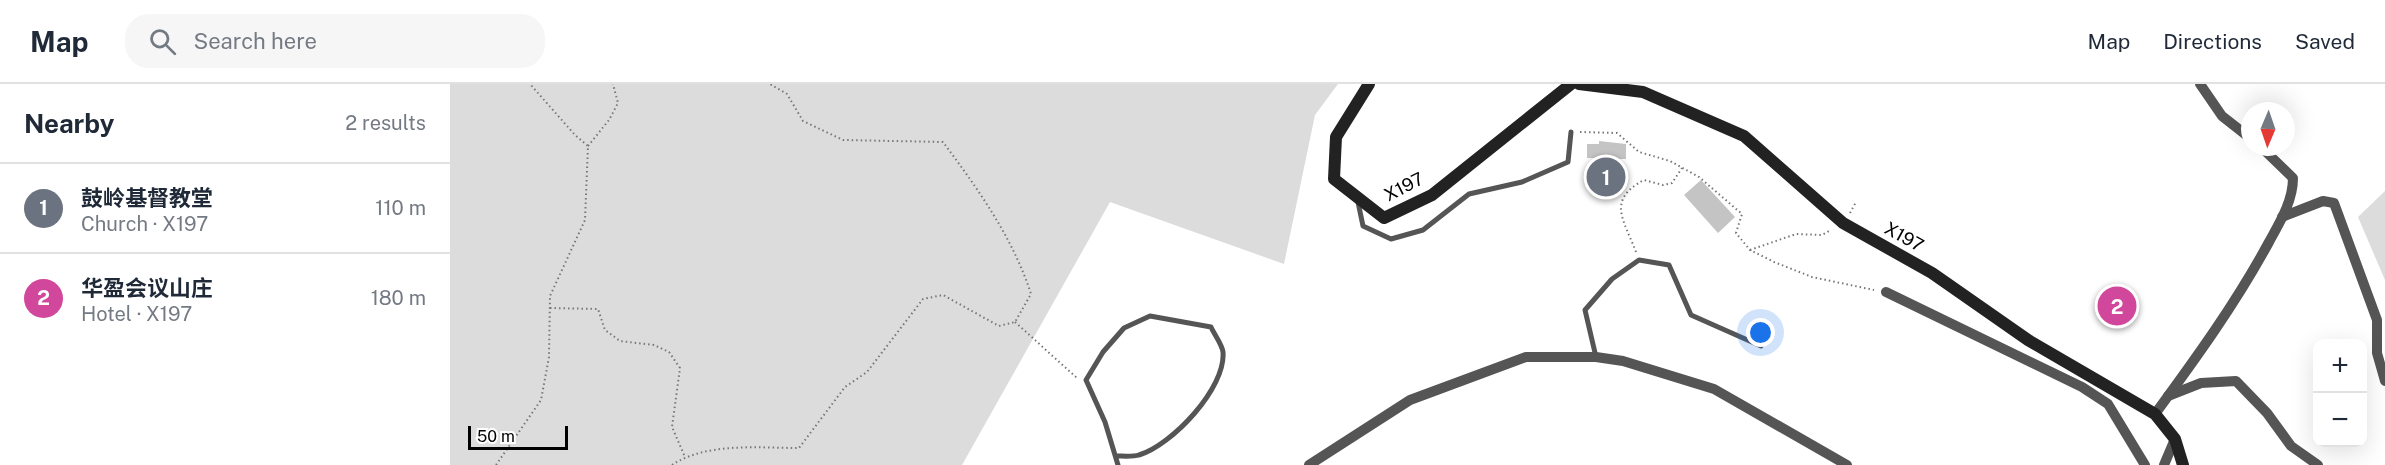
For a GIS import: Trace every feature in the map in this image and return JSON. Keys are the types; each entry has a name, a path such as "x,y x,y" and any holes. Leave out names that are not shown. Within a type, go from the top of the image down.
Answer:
{"street":[{"name":"X197","path":"1369,84 1336,137 1334,179 1384,218 1432,195 1571,84"},
{"name":"X197","path":"1579,84 1643,92 1744,135 1843,223 1932,273 2028,340 2155,414 2175,439 2183,465"},
{"path":"2200,84 2222,116 2241,131"},
{"path":"2155,414 2224,319 2282,217 2293,191 2293,178 2270,156"},
{"path":"2282,217 2323,201 2334,203 2377,320 2376,354 2385,381"},
{"path":"1886,292 2082,387 2108,404 2145,465"},
{"path":"1309,465 1410,400 1526,357 1596,357 1623,361 1714,389 1846,465"},
{"path":"2168,397 2201,383 2236,381 2267,412 2291,446 2318,465"},
{"path":"2082,387 2120,393"},
{"path":"2164,465 2175,439"}],"lane":[{"path":"1358,197 1363,225 1391,239 1423,230 1468,194 1522,182 1568,162 1571,132"},
{"path":"1596,357 1585,310 1612,279 1639,260 1669,265 1691,315 1761,346"},
{"path":"1116,456 1139,455 1187,424 1206,399 1219,373 1223,351 1211,327 1150,316 1124,328 1103,352 1086,380 1094,393 1118,465"}],"path":[{"path":"530,84 575,135 588,146"},
{"path":"496,465 541,400 549,357 550,296 585,220 588,146 609,120 618,103 613,84"},
{"path":"672,465 685,457 726,448 799,448 845,387 867,372 923,299 943,295 999,326 1015,322 1031,294 1023,271 1004,232 943,142 843,140 803,121 787,94 770,84"},
{"path":"1571,132 1617,133 1639,152 1699,177 1742,214 1736,233 1750,250 1812,277 1886,292"},
{"path":"1639,260 1621,210 1621,198 1631,187 1644,180 1664,185 1672,183 1682,168"},
{"path":"1750,250 1796,234 1822,235 1843,223 1856,202"},
{"path":"550,308 598,309 605,330 620,341 654,345 669,352 680,368 672,427 685,457"},
{"path":"1015,322 1074,377 1086,380"}],"shaded area":[{"path":"450,84 1338,84 1315,115 1284,264 1110,202 962,465 450,465"},
{"path":"2385,191 2385,280 2358,217"}],"building":[{"path":"1599,141 1626,144 1626,159 1615,159 1615,195 1596,195 1597,158 1587,158 1587,144 1599,144"},
{"path":"1701,180 1735,217 1718,233 1684,195"}],"place":[{"name":"鼓岭基督教堂","path":"1606,177"},
{"name":"华盈会议山庄","path":"2117,306"}]}
